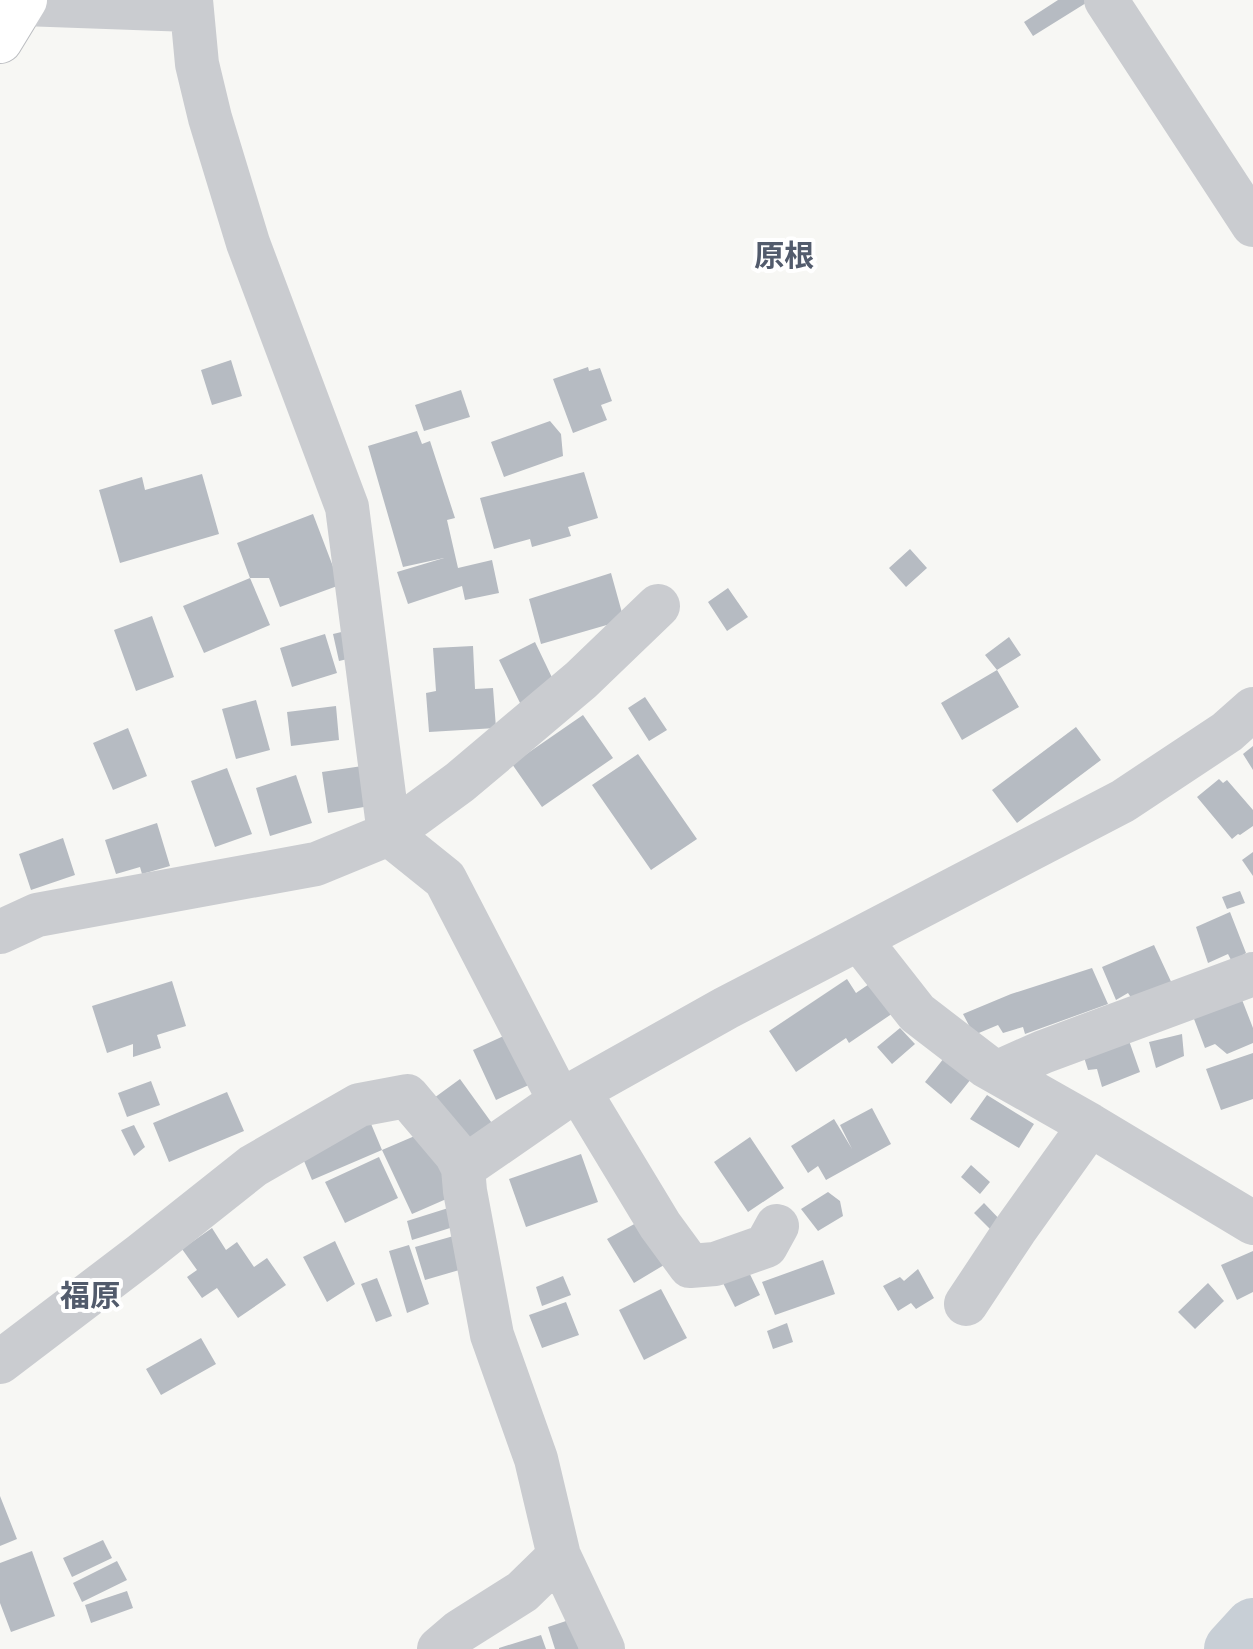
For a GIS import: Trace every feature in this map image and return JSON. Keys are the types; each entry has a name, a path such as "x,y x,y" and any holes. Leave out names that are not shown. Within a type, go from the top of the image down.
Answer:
{"highway":[{"path":"0,41 24,2"}],"street":[{"path":"1106,0 1253,225"},
{"path":"24,2 190,5 197,64 210,118 248,243 347,507 389,834 445,879 570,1096 690,1266 715,1264 766,1246 777,1226"},
{"path":"0,932 37,915 316,864 389,834 460,782 569,690 658,606"},
{"path":"463,1168 570,1096 726,1008 1123,801 1227,732 1253,709"},
{"path":"859,939 917,1013 986,1066 1253,1223"},
{"path":"998,1072 1043,1052 1253,974"},
{"path":"0,1362 253,1166 359,1105 407,1096 456,1154 463,1168 492,1335 536,1459 559,1556 603,1649"},
{"path":"966,1304 1090,1125"},
{"path":"439,1649 460,1631 522,1592 559,1556"}],"building":[{"path":"1058,0 1085,0 1086,3 1033,36 1024,22"},
{"path":"231,360 242,396 212,405 201,370"},
{"path":"588,367 589,371 600,368 612,401 601,405 607,420 573,433 553,379"},
{"path":"461,390 470,417 424,431 415,405"},
{"path":"550,421 561,434 563,456 504,477 491,442"},
{"path":"417,431 422,444 430,441 455,518 447,520 458,568 492,560 499,593 465,600 462,586 408,604 397,572 444,558 403,567 368,446"},
{"path":"584,472 598,518 568,527 571,536 532,547 530,539 494,549 480,498"},
{"path":"202,474 219,534 120,563 99,490 142,477 145,490"},
{"path":"313,514 340,585 280,607 269,578 250,578 237,543"},
{"path":"910,549 927,568 906,587 889,568"},
{"path":"611,573 624,620 541,644 529,599"},
{"path":"250,578 270,625 204,653 183,606"},
{"path":"728,588 748,617 727,631 708,602"},
{"path":"152,616 174,677 136,691 114,630"},
{"path":"350,630 356,657 339,661 333,634"},
{"path":"325,634 337,673 292,687 280,648"},
{"path":"1009,637 1021,655 997,670 985,655"},
{"path":"535,642 558,690 522,707 499,660"},
{"path":"473,646 475,689 493,688 496,728 429,732 426,693 436,691 433,648"},
{"path":"997,670 1019,707 962,740 941,703"},
{"path":"645,697 667,730 649,741 628,708"},
{"path":"256,700 270,750 236,759 222,709"},
{"path":"336,706 339,740 291,746 287,712"},
{"path":"583,715 613,758 542,807 512,764"},
{"path":"1076,727 1101,760 1017,823 992,790"},
{"path":"128,728 147,776 113,790 93,743"},
{"path":"1253,746 1253,770 1243,754"},
{"path":"638,754 697,839 651,870 592,785"},
{"path":"369,765 376,805 328,813 322,772"},
{"path":"227,768 252,834 215,847 191,781"},
{"path":"296,775 312,823 270,836 256,788"},
{"path":"1219,779 1223,783 1227,780 1253,810 1253,826 1232,839 1197,797"},
{"path":"157,823 170,866 142,874 140,867 116,874 105,840"},
{"path":"63,838 75,875 31,890 19,854"},
{"path":"1253,852 1253,876 1242,860"},
{"path":"1240,891 1245,903 1227,909 1222,897"},
{"path":"1230,912 1246,953 1232,962 1228,954 1208,963 1196,927"},
{"path":"1154,945 1174,988 1136,1005 1128,993 1116,1000 1102,967"},
{"path":"1092,968 1108,1004 1025,1034 1023,1027 1003,1033 998,1025 974,1035 963,1014 1011,994"},
{"path":"847,979 856,993 875,980 896,1011 849,1043 846,1038 796,1072 769,1031"},
{"path":"172,981 186,1026 157,1035 161,1048 133,1057 133,1044 107,1053 92,1006"},
{"path":"1239,992 1253,1028 1253,1043 1227,1054 1215,1044 1205,1048 1191,1011"},
{"path":"900,1028 915,1044 892,1064 877,1047"},
{"path":"508,1034 531,1084 496,1100 473,1050"},
{"path":"1182,1034 1184,1056 1156,1068 1149,1042"},
{"path":"1127,1035 1140,1072 1102,1087 1097,1069 1088,1070 1082,1051"},
{"path":"1253,1053 1253,1099 1221,1110 1206,1069"},
{"path":"944,1058 971,1079 951,1104 925,1082"},
{"path":"460,1079 494,1126 468,1145 434,1098"},
{"path":"151,1081 160,1105 127,1117 118,1093"},
{"path":"227,1092 244,1131 169,1162 153,1123"},
{"path":"987,1095 1034,1124 1019,1148 970,1119"},
{"path":"872,1108 891,1144 826,1180 818,1166 808,1173 791,1146 834,1119 852,1149 840,1125"},
{"path":"369,1119 382,1150 312,1180 299,1149"},
{"path":"134,1125 145,1147 134,1156 121,1130"},
{"path":"431,1129 460,1193 412,1214 382,1150"},
{"path":"750,1137 784,1188 748,1212 714,1162"},
{"path":"581,1154 598,1202 526,1227 509,1179"},
{"path":"379,1157 398,1198 345,1223 325,1182"},
{"path":"971,1165 990,1182 980,1194 961,1177"},
{"path":"828,1192 840,1201 843,1216 818,1231 801,1209"},
{"path":"984,1203 1005,1225 995,1234 974,1213"},
{"path":"461,1204 466,1223 412,1240 407,1221"},
{"path":"638,1222 664,1265 634,1283 607,1239"},
{"path":"212,1228 226,1250 237,1242 254,1267 267,1258 286,1285 238,1318 217,1288 202,1298 187,1277 197,1270 182,1249"},
{"path":"464,1233 473,1266 425,1280 415,1247"},
{"path":"335,1241 355,1284 327,1302 303,1257"},
{"path":"409,1245 429,1304 407,1313 389,1251"},
{"path":"1253,1251 1253,1292 1237,1300 1221,1265"},
{"path":"823,1260 835,1294 775,1315 762,1282"},
{"path":"745,1264 760,1295 735,1307 720,1277"},
{"path":"918,1269 934,1298 916,1309 911,1303 898,1311 883,1286 900,1277 904,1281"},
{"path":"563,1276 571,1295 542,1306 536,1287"},
{"path":"377,1278 392,1316 376,1322 361,1284"},
{"path":"1208,1283 1224,1301 1195,1329 1178,1312"},
{"path":"661,1289 687,1338 644,1360 619,1310"},
{"path":"566,1302 579,1335 542,1348 529,1315"},
{"path":"787,1323 793,1342 773,1349 767,1331"},
{"path":"201,1338 216,1364 161,1395 146,1369"},
{"path":"0,1496 17,1539 0,1546"},
{"path":"103,1540 112,1558 72,1577 63,1558"},
{"path":"32,1551 55,1616 11,1632 0,1603 0,1563"},
{"path":"117,1561 127,1580 82,1602 73,1583"},
{"path":"127,1591 133,1608 91,1623 85,1605"},
{"path":"569,1620 579,1649 555,1649 548,1627"},
{"path":"541,1635 546,1649 499,1649 499,1648"}],"waterway":[{"path":"1232,1649 1253,1626"}],"district":[{"name":"原根","path":"784,254"},
{"name":"福原","path":"90,1294"}]}
